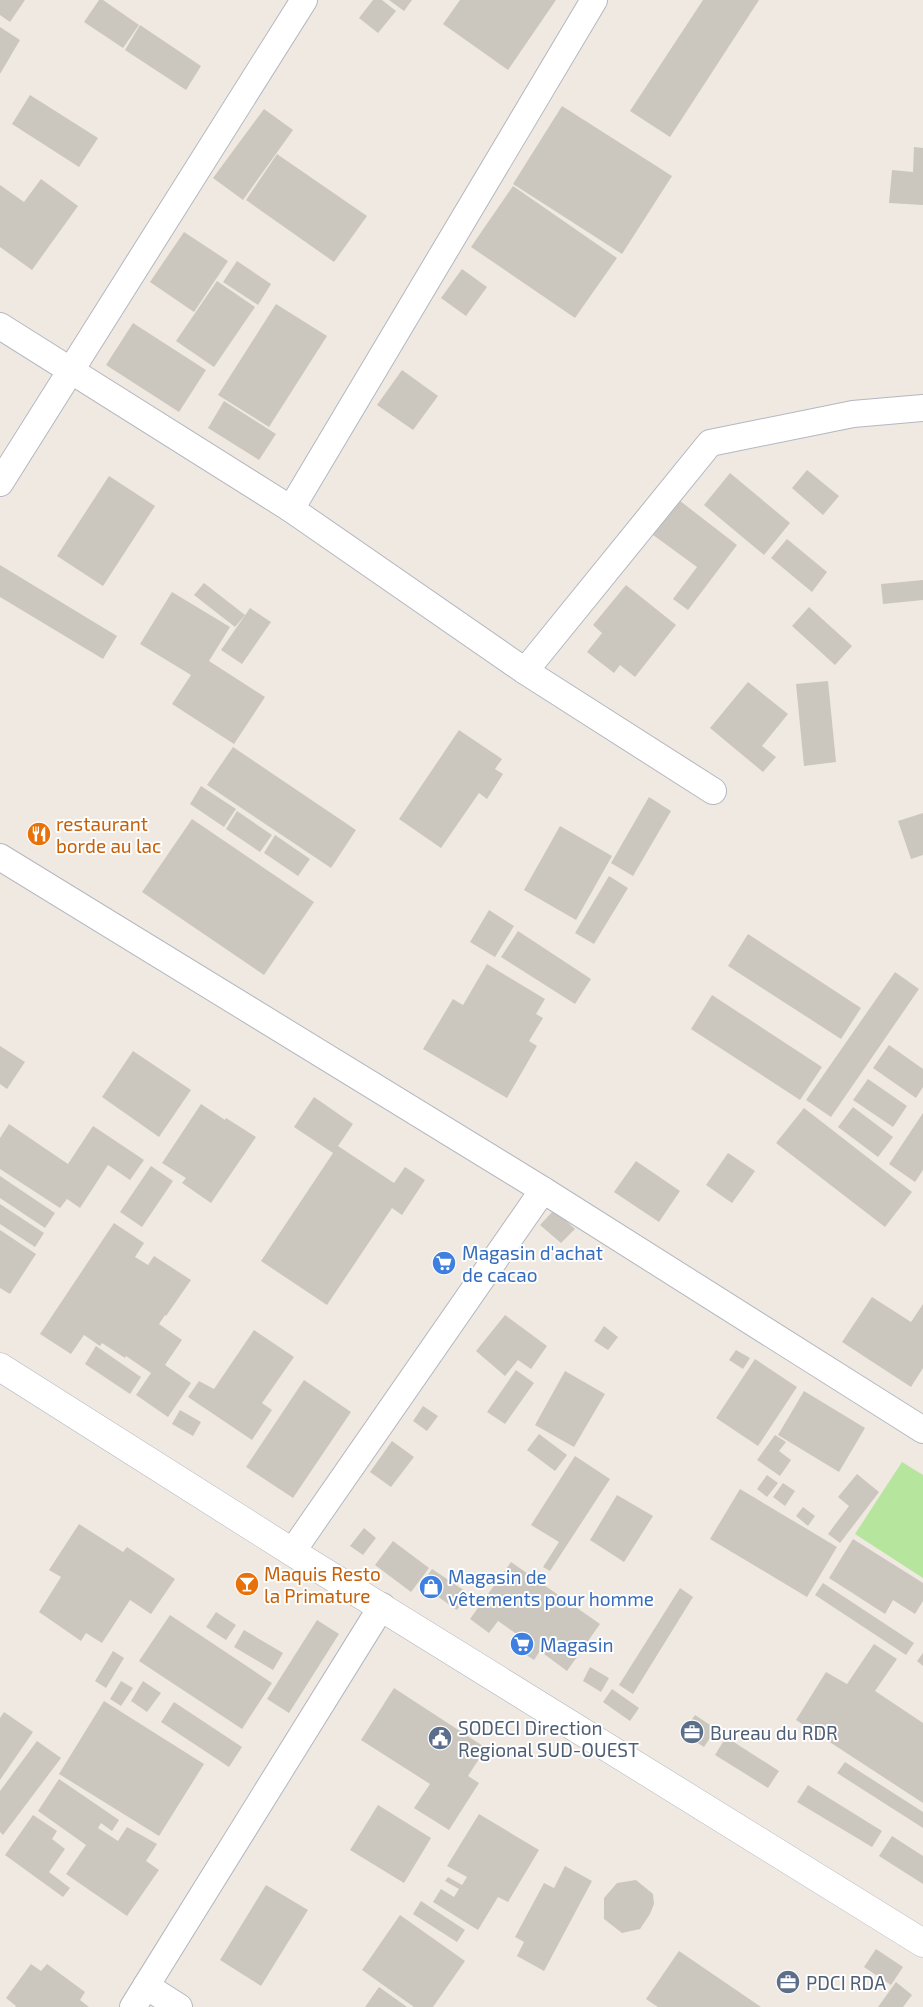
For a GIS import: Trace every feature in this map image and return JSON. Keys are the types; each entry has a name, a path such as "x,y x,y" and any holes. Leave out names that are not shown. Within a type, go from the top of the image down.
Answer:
{"street":[{"path":"0,483 304,0"},
{"path":"291,509 594,0"},
{"path":"0,326 291,509 525,670 713,791"},
{"path":"525,670 710,443 853,414 923,408"},
{"path":"0,857 543,1190 923,1430"},
{"path":"292,1552 543,1190"},
{"path":"0,1367 292,1552 382,1606 923,1944"},
{"path":"180,2007 139,1996 382,1606"}],"green space":[{"path":"902,1462 923,1475 923,1578 855,1534"}],"building":[{"path":"0,0 25,0 10,22 0,15"},
{"path":"99,0 103,0 139,25 123,48 84,22"},
{"path":"373,0 382,0 396,11 378,33 359,18"},
{"path":"389,0 412,0 404,11"},
{"path":"460,0 556,0 508,70 443,24"},
{"path":"703,0 759,0 670,137 630,111"},
{"path":"140,25 201,66 186,90 125,50"},
{"path":"0,27 20,40 0,74"},
{"path":"30,95 98,138 79,167 12,124"},
{"path":"562,106 672,176 622,254 513,184"},
{"path":"264,109 293,130 243,200 213,178"},
{"path":"914,147 923,148 923,205 889,203 892,170 913,172"},
{"path":"277,154 367,216 334,262 246,200"},
{"path":"41,179 78,206 32,270 0,247 0,185 24,202"},
{"path":"513,186 617,258 575,318 471,247"},
{"path":"184,232 228,261 194,312 150,282"},
{"path":"237,261 271,284 258,305 223,282"},
{"path":"462,269 487,287 466,316 441,298"},
{"path":"217,281 255,307 214,367 176,341"},
{"path":"276,304 327,336 269,427 218,395"},
{"path":"133,323 206,370 179,412 106,365"},
{"path":"402,370 438,396 413,430 377,405"},
{"path":"224,401 276,434 259,460 208,428"},
{"path":"807,470 839,496 823,515 792,488"},
{"path":"730,473 790,523 764,555 704,505"},
{"path":"109,476 155,506 103,586 57,556"},
{"path":"675,497 737,545 688,610 673,599 697,567 649,532"},
{"path":"787,539 827,572 812,592 771,558"},
{"path":"0,565 117,636 103,659 0,597"},
{"path":"923,580 923,600 883,604 881,584"},
{"path":"204,583 245,615 235,627 194,595"},
{"path":"626,585 676,625 635,677 620,665 614,673 587,652 602,633 593,625"},
{"path":"172,592 230,627 209,661 265,697 234,744 172,704 191,675 140,644"},
{"path":"809,607 852,646 835,665 792,626"},
{"path":"250,608 271,622 242,664 221,650"},
{"path":"828,681 836,762 804,766 796,684"},
{"path":"748,682 788,714 762,746 776,757 763,772 710,728"},
{"path":"459,730 502,759 495,769 503,774 487,799 479,793 441,848 399,819"},
{"path":"233,747 356,830 331,868 207,785"},
{"path":"201,786 236,809 224,827 190,804"},
{"path":"649,797 671,811 633,876 611,863"},
{"path":"237,811 272,835 260,852 226,829"},
{"path":"923,813 923,855 911,859 898,821"},
{"path":"192,819 314,902 264,975 142,892"},
{"path":"560,826 612,856 576,920 524,890"},
{"path":"275,835 310,859 298,876 264,853"},
{"path":"609,876 628,888 594,944 575,933"},
{"path":"489,910 514,926 495,957 470,942"},
{"path":"518,931 591,979 575,1004 501,957"},
{"path":"748,934 861,1008 841,1039 728,966"},
{"path":"487,964 545,999 536,1014 543,1018 529,1041 537,1046 507,1098 423,1049 453,999 463,1005"},
{"path":"895,972 919,989 831,1117 806,1100"},
{"path":"712,995 822,1067 800,1100 691,1029"},
{"path":"889,1045 923,1069 923,1087 916,1098 873,1068"},
{"path":"0,1046 25,1062 7,1089 0,1084"},
{"path":"133,1051 191,1090 159,1137 102,1097"},
{"path":"868,1079 907,1106 893,1127 853,1100"},
{"path":"314,1097 353,1124 338,1146 394,1183 405,1167 425,1180 402,1215 392,1208 327,1305 261,1261 333,1153 294,1127"},
{"path":"201,1104 256,1137 211,1203 182,1183 186,1178 162,1163"},
{"path":"853,1107 893,1137 878,1157 838,1127"},
{"path":"804,1108 912,1192 885,1227 776,1143"},
{"path":"923,1113 923,1170 915,1182 889,1164"},
{"path":"9,1124 68,1164 93,1126 144,1160 130,1180 108,1165 80,1208 67,1199 60,1208 0,1169 0,1138"},
{"path":"728,1153 755,1171 732,1203 706,1185"},
{"path":"636,1161 680,1191 659,1222 614,1192"},
{"path":"151,1166 173,1181 142,1227 120,1212"},
{"path":"0,1176 55,1213 45,1228 0,1198"},
{"path":"0,1204 44,1233 35,1247 0,1224"},
{"path":"554,1210 575,1229 561,1243 540,1225"},
{"path":"114,1223 144,1243 135,1257 148,1265 154,1256 191,1280 159,1324 182,1340 165,1365 191,1383 168,1417 136,1395 151,1373 126,1356 125,1358 102,1343 100,1346 84,1335 71,1354 40,1334"},
{"path":"0,1230 36,1254 10,1294 0,1288"},
{"path":"872,1297 911,1322 923,1304 923,1368 911,1387 842,1342"},
{"path":"505,1315 547,1346 531,1369 518,1360 505,1376 476,1351"},
{"path":"604,1326 618,1337 608,1350 594,1341"},
{"path":"254,1330 294,1357 262,1403 272,1410 252,1440 188,1397 199,1381 214,1389"},
{"path":"96,1346 141,1377 130,1394 85,1364"},
{"path":"736,1350 750,1358 743,1369 729,1360"},
{"path":"755,1359 797,1387 758,1446 716,1418"},
{"path":"516,1370 534,1383 505,1424 487,1412"},
{"path":"565,1371 605,1394 574,1447 535,1425"},
{"path":"304,1380 351,1412 293,1498 246,1467"},
{"path":"804,1391 865,1428 839,1472 778,1435"},
{"path":"423,1406 438,1416 427,1431 413,1421"},
{"path":"180,1410 201,1422 193,1436 172,1424"},
{"path":"539,1434 567,1455 555,1471 527,1450"},
{"path":"775,1435 786,1442 779,1451 791,1460 780,1476 757,1460"},
{"path":"392,1441 414,1457 391,1487 370,1472"},
{"path":"575,1456 610,1479 550,1571 543,1567 559,1542 531,1525"},
{"path":"857,1474 879,1492 840,1543 828,1534 849,1506 838,1497"},
{"path":"767,1475 778,1483 767,1497 757,1489"},
{"path":"783,1483 795,1491 785,1506 773,1497"},
{"path":"740,1489 837,1547 807,1597 710,1539"},
{"path":"617,1495 653,1516 624,1562 590,1540"},
{"path":"803,1507 815,1516 808,1526 796,1516"},
{"path":"79,1524 123,1552 127,1547 175,1579 151,1614 130,1600 102,1643 86,1633 81,1641 39,1612 61,1577 49,1570"},
{"path":"364,1528 376,1538 363,1555 350,1546"},
{"path":"853,1539 923,1583 923,1601 915,1614 893,1600 885,1614 829,1578"},
{"path":"393,1541 429,1568 411,1592 375,1565"},
{"path":"511,1562 600,1624 567,1671 540,1651 534,1660 514,1647 521,1637 498,1621 489,1633 470,1619"},
{"path":"432,1569 468,1593 457,1610 421,1585"},
{"path":"823,1583 914,1643 906,1655 815,1595"},
{"path":"680,1588 693,1597 633,1694 619,1685"},
{"path":"216,1612 236,1625 226,1640 206,1627"},
{"path":"170,1615 272,1683 242,1729 139,1661"},
{"path":"317,1620 339,1634 289,1713 267,1699"},
{"path":"244,1630 283,1653 273,1670 234,1647"},
{"path":"874,1644 897,1659 875,1691 923,1723 923,1803 796,1720 826,1672 847,1684"},
{"path":"113,1651 124,1658 106,1688 95,1681"},
{"path":"923,1653 923,1666 917,1661"},
{"path":"590,1667 609,1678 601,1692 583,1681"},
{"path":"121,1681 133,1688 121,1706 110,1699"},
{"path":"143,1681 161,1693 147,1712 131,1701"},
{"path":"394,1688 486,1748 468,1776 479,1783 449,1830 414,1808 430,1784 361,1740"},
{"path":"612,1689 639,1708 630,1721 603,1702"},
{"path":"104,1701 204,1764 159,1836 59,1774"},
{"path":"174,1702 242,1747 229,1767 161,1722"},
{"path":"4,1712 33,1732 0,1780 0,1718"},
{"path":"695,1715 716,1729 704,1747 682,1733"},
{"path":"726,1737 779,1771 768,1788 715,1755"},
{"path":"37,1741 61,1758 3,1835 0,1832 0,1791"},
{"path":"845,1762 923,1812 923,1828 837,1773"},
{"path":"59,1779 119,1820 112,1831 101,1823 98,1828 118,1841 127,1827 157,1844 146,1861 159,1870 127,1916 66,1874 86,1845 38,1811"},
{"path":"808,1785 882,1831 872,1847 797,1802"},
{"path":"378,1805 431,1838 404,1883 350,1850"},
{"path":"479,1814 539,1850 508,1902 498,1897 478,1930 433,1902 441,1889 454,1897 459,1889 445,1881 448,1877 462,1885 467,1877 447,1866"},
{"path":"33,1815 57,1831 52,1839 65,1849 49,1872 70,1888 63,1897 5,1855"},
{"path":"892,1836 923,1856 923,1884 879,1856"},
{"path":"565,1866 592,1881 544,1971 517,1956 524,1942 515,1937 544,1883 554,1888"},
{"path":"636,1880 653,1894 654,1904 640,1929 622,1933 604,1919 604,1898 617,1883"},
{"path":"266,1885 308,1910 261,1986 220,1960"},
{"path":"421,1901 465,1930 457,1942 413,1914"},
{"path":"400,1915 465,1961 433,2007 414,2007 362,1970"},
{"path":"876,1949 903,1967 891,1985 864,1967"},
{"path":"679,1951 761,2007 658,2007 646,1999"},
{"path":"31,1964 41,1971 47,1964 85,1992 80,2000 89,2007 15,2007 6,1998"},
{"path":"896,1982 912,1995 903,2007 878,2007"},
{"path":"379,1987 407,2007 365,2007"}],"place":[{"name":"restaurant borde au lac","path":"39,834"},
{"name":"Magasin d'achat de cacao","path":"444,1263"},
{"name":"Maquis Resto la Primature","path":"247,1584"},
{"name":"Magasin de vêtements pour homme","path":"431,1587"},
{"name":"Magasin","path":"522,1644"},
{"name":"Bureau du RDR","path":"692,1732"},
{"name":"SODECI Direction Regional SUD-OUEST","path":"440,1738"},
{"name":"PDCI RDA","path":"788,1982"}]}
